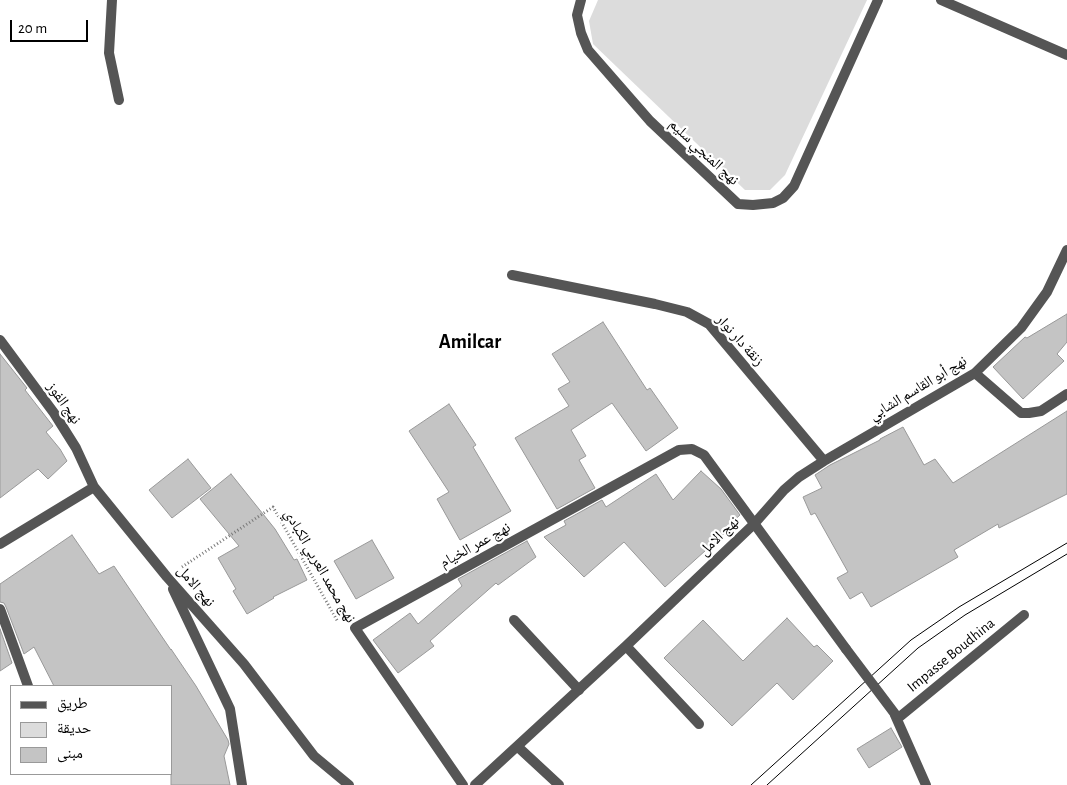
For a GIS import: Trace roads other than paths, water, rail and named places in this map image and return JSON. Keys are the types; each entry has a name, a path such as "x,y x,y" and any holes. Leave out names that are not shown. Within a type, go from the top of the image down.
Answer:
{"street":[{"path":"112,0 109,53 119,100"},
{"name":"نهج المنجي سليم","path":"581,0 577,16 588,50 650,121 738,204 753,206 773,203 783,198 794,186 878,0"},
{"path":"941,0 1067,55"},
{"name":"نهج أبو القاسم الشابي","path":"754,524 784,490 799,478 824,461 976,373 1021,328 1047,292 1067,250"},
{"name":"زنقة دار نوار","path":"512,275 655,304 686,312 709,324 824,461"},
{"name":"نهج الفوز","path":"0,340 54,413 76,448 94,487"},
{"path":"976,373 1021,413 1041,410 1067,394"},
{"name":"نهج عمر الخيام","path":"463,785 354,628 679,450 692,448 704,455 754,524"},
{"path":"0,544 94,487"},
{"name":"نهج الامل","path":"94,487 167,577 244,664 314,756 349,785"},
{"name":"نهج الامل","path":"475,785 579,690 754,524 896,717 926,785"},
{"path":"167,577 230,709 242,785"},
{"path":"0,610 28,685"},
{"name":"Impasse Boudhina","path":"896,717 1024,615"},
{"path":"514,620 579,690"},
{"path":"626,646 699,724"},
{"path":"518,747 559,785"}],"tram line":[{"path":"751,785 911,640 959,607 1067,543"},
{"path":"767,785 918,648 965,615 1067,554"}],"district":[{"name":"Amilcar","path":"470,342"}]}
